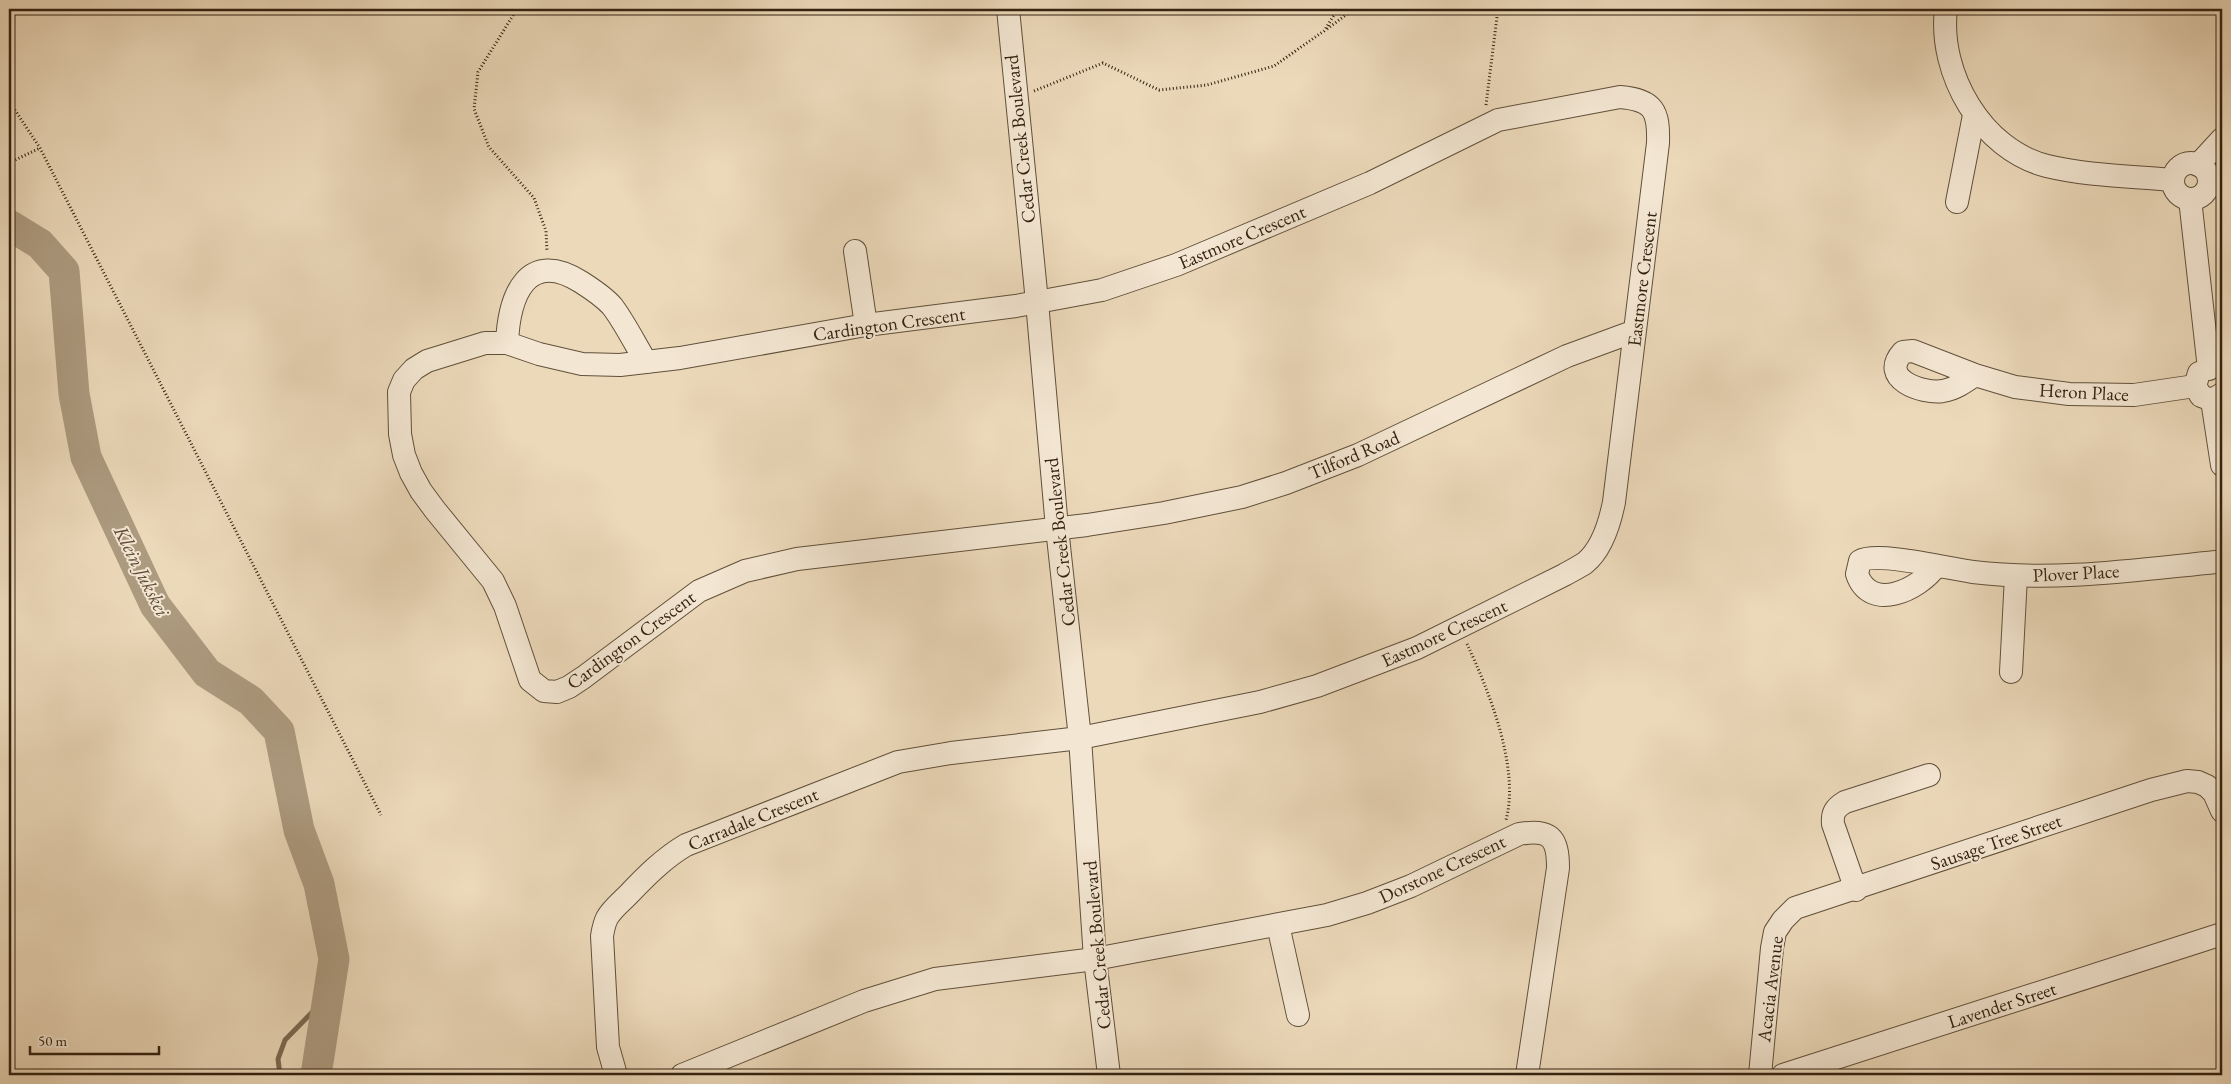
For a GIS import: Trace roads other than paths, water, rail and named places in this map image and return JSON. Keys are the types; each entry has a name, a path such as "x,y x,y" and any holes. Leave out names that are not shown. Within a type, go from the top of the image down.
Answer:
{"street":[{"path":"1946,9 1946,41 1957,84 1974,115 2008,148 2027,159 2047,166 2087,172 2173,180"},
{"name":"Cedar Creek Boulevard","path":"1008,13 1057,528 1080,738 1095,958 1109,1075"},
{"name":"Eastmore Crescent","path":"1037,302 1102,290 1176,265 1370,183 1498,120 1620,97 1637,98 1647,102 1655,112 1658,125 1658,143 1614,502 1610,520 1595,550 1586,562 1564,575 1459,627 1384,662 1288,695 1080,738"},
{"path":"1957,202 1974,115"},
{"path":"2198,165 2222,139"},
{"path":"2185,164 2198,165 2207,175 2207,189 2196,198 2190,199 2177,193 2173,180 2174,174 2185,164"},
{"path":"2190,199 2209,376 2201,396 2217,397 2222,465"},
{"path":"855,251 866,325"},
{"path":"507,343 510,313 518,290 534,274 547,271 572,276 611,305 646,362"},
{"name":"Cardington Crescent","path":"1037,302 866,325 620,365 582,364 539,354 507,343 485,343 427,361 414,369 404,380 400,392 400,434 404,455 421,490 493,581 505,606 530,680 544,691 557,692 569,687 699,591 744,571 797,559 1057,528"},
{"name":"Tilford Road","path":"1057,528 1212,504 1286,483 1358,455 1568,356 1635,331"},
{"name":"Heron Place","path":"1975,375 2015,387 2069,394 2134,395 2209,376"},
{"name":"Plover Place","path":"1936,566 2016,576 2071,576 2220,560"},
{"path":"2011,672 2016,576"},
{"name":"Carradale Crescent","path":"616,1075 608,1047 602,936 604,926 608,917 617,906 669,855 709,835 898,762 951,753 1080,738"},
{"path":"1856,890 1833,824 1833,813 1836,807 1845,802 1929,775"},
{"name":"Sausage Tree Street","path":"1795,908 1856,890 2112,802 2187,781 2198,782 2207,786 2214,793 2222,811"},
{"name":"Dorstone Crescent","path":"1095,958 1327,915 1367,903 1411,886 1519,834 1536,832 1551,837 1558,853 1553,907 1527,1075"},
{"name":"Acacia Avenue","path":"1760,1075 1775,932 1783,920 1795,908"},
{"path":"1278,925 1298,1015"},
{"name":"Lavender Street","path":"1783,1075 2222,934"},
{"path":"682,1075 864,1001 897,990 935,980 1095,958"}],"waterway":[{"name":"Klein Jukskei","path":"9,225 40,244 64,271 74,394 86,457 155,605 207,673 251,701 279,731 299,830 319,884 334,959 316,1075"},
{"path":"280,1075 278,1059 285,1040 328,996"}]}
